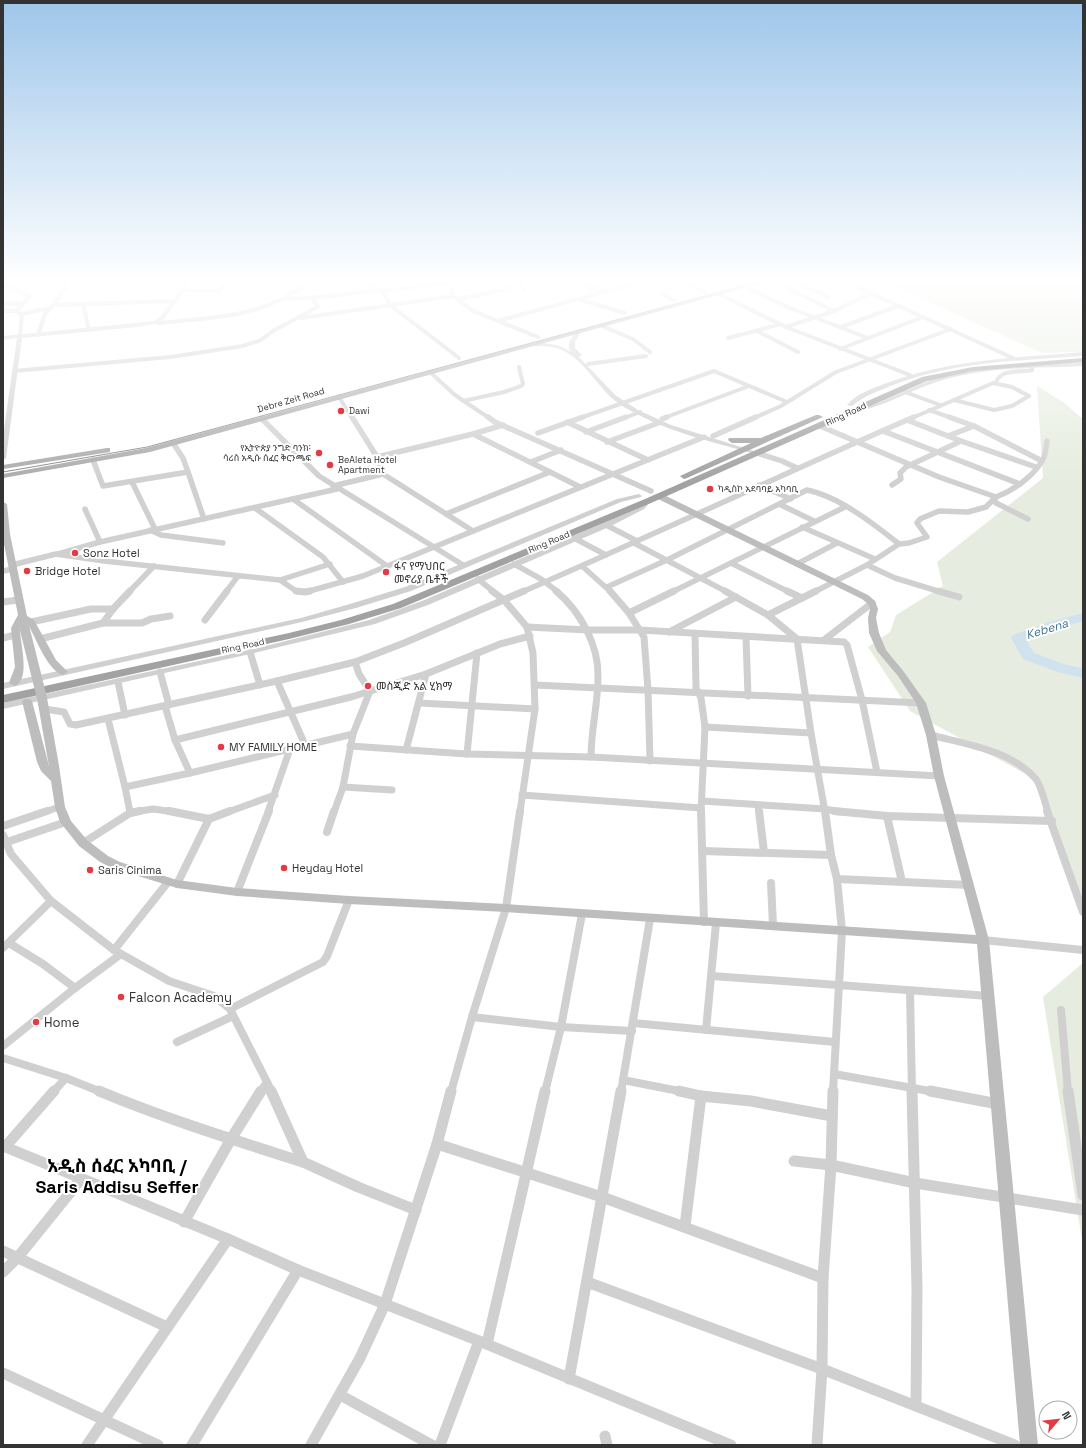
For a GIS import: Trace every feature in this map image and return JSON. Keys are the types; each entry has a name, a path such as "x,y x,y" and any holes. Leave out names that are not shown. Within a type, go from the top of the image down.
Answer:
{"highway":[{"name":"Ring Road","path":"3,699 289,636 375,614 420,597 649,496 766,439 917,377 947,369 994,363 1083,357"},
{"name":"Ring Road","path":"3,692 284,629 375,606 414,592 761,452 860,409 864,405 914,383 952,372 1001,366 1083,360"},
{"path":"728,441 766,439"},
{"path":"728,441 733,448 733,454"}],"main road":[{"name":"Debre Zeit Road","path":"3,467 140,444 494,349"},
{"name":"Debre Zeit Road","path":"3,476 135,452 173,443 518,349"},
{"path":"21,464 22,473"},
{"path":"649,496 698,514 865,597 872,603 874,609 872,618 874,633 882,651 901,674 921,703 931,735 939,776 983,940 1029,1445"},
{"path":"3,504 5,534 13,567 21,617 37,670 45,709 60,807 66,822 83,843 104,859 116,865 172,883 237,892 349,900 506,908 710,923 773,925 983,940"},
{"path":"21,617 31,622 52,661 63,672"},
{"path":"14,683 20,667 15,628 21,617"},
{"path":"27,701 42,762 45,769 56,780"}],"street":[{"path":"3,458 18,349"},
{"path":"14,371 177,356 226,349"},
{"path":"447,349 459,358"},
{"path":"560,349 568,351 588,366 648,354 645,349"},
{"path":"573,349 623,401 640,412 704,437 728,441"},
{"path":"792,349 798,352"},
{"path":"840,349 910,375"},
{"path":"713,436 781,406 836,372 900,349"},
{"path":"993,349 1013,358"},
{"path":"850,405 862,395 910,375 955,364 1013,358 1083,354"},
{"path":"860,409 881,403 932,381 959,374 1083,364"},
{"path":"463,401 504,392 521,386 523,384 519,367"},
{"path":"45,709 64,712 70,724 76,725 260,685 355,662 433,632 636,542 797,468 996,382 998,377 1003,374 1028,371 1032,370 1032,368"},
{"path":"3,706 250,652 372,622 425,603 574,538 606,526 642,508 649,496 614,474 494,422 455,395 430,372"},
{"path":"538,433 623,401 709,372 714,372 787,402"},
{"path":"952,400 966,402 994,410 1012,406 1029,396 996,382"},
{"path":"607,442 749,386"},
{"path":"905,392 940,405"},
{"path":"339,397 377,457 383,474 473,531"},
{"path":"623,401 661,421 748,447 797,468"},
{"path":"929,410 974,426 1042,461"},
{"path":"586,432 640,412"},
{"path":"262,419 319,476 335,488 463,565"},
{"path":"907,420 961,441 1036,467"},
{"path":"567,422 648,460"},
{"path":"377,457 474,434 503,425"},
{"path":"820,426 912,464 939,478 995,498 1002,506 1028,519"},
{"path":"948,436 974,426"},
{"path":"883,431 1020,484"},
{"path":"474,434 580,487"},
{"path":"280,580 299,592 343,582 387,566 704,437"},
{"path":"892,485 901,479 900,473 902,470 961,441"},
{"path":"768,615 867,565 899,544 909,543 927,537 916,523 920,519 936,512 968,512 986,507 995,498 1002,496 1020,484 1042,461 1045,457 1047,441"},
{"path":"173,443 188,472 204,518"},
{"path":"531,462 561,450"},
{"path":"93,460 103,486 188,472"},
{"path":"446,514 550,472"},
{"path":"3,571 100,542 255,508 335,488 383,474"},
{"path":"132,482 153,530 161,535 223,543"},
{"path":"759,485 791,500"},
{"path":"608,587 730,530 791,500 807,490 811,490 845,507 899,544"},
{"name":"Ring Road","path":"3,686 326,614 399,592 619,500 649,496"},
{"path":"293,498 387,566"},
{"path":"781,505 814,521"},
{"path":"629,613 845,507"},
{"path":"255,508 330,564 343,582"},
{"path":"85,509 100,542"},
{"path":"606,526 768,615 797,639 805,697 825,809 831,855 837,879 842,931 835,1042 831,1165 823,1278 822,1369 817,1445"},
{"path":"802,527 875,559"},
{"path":"574,538 606,555"},
{"path":"799,563 837,543"},
{"path":"56,554 280,580 330,564"},
{"path":"732,563 802,598"},
{"path":"514,564 546,582 574,608 588,630 595,656 598,680 591,757"},
{"path":"867,565 895,578 959,597"},
{"path":"103,623 113,609 154,566"},
{"path":"582,566 608,587 629,613 644,637 648,690 650,761"},
{"path":"205,620 238,576"},
{"path":"311,1445 340,1395 377,1323 384,1304 437,1144 472,1017 506,908 535,709 533,653 527,627 504,600 478,579"},
{"path":"668,632 736,597"},
{"path":"3,602 18,600"},
{"path":"824,640 872,603"},
{"path":"31,622 91,609 113,609"},
{"path":"40,639 103,623 142,623 152,618 170,616"},
{"path":"527,627 588,630 640,630 840,641 847,645 862,700 877,772"},
{"path":"695,634 696,688 698,694 702,698 705,727 701,805 703,851 710,923 712,976 706,1030"},
{"path":"3,638 15,635"},
{"path":"175,740 370,691 426,674 500,644 530,636"},
{"path":"746,637 748,696"},
{"path":"250,652 260,685"},
{"path":"467,754 477,653"},
{"path":"355,662 359,674 370,691"},
{"path":"160,672 175,740 190,773"},
{"path":"406,750 426,674"},
{"path":"277,681 289,712 305,745"},
{"path":"118,682 125,715"},
{"path":"535,685 597,689 648,690 698,694 805,697 921,703"},
{"path":"328,832 343,787 353,734 370,691"},
{"path":"419,703 535,709"},
{"path":"108,719 126,787 130,813"},
{"path":"705,727 811,733"},
{"path":"126,787 353,734"},
{"path":"931,735 991,752 1018,764 1029,771 1036,779 1083,912"},
{"path":"350,746 467,754 591,757 939,776"},
{"path":"237,892 275,796 290,748"},
{"path":"343,787 392,790"},
{"path":"522,795 701,805 825,809 837,812 887,816 1052,821"},
{"path":"83,843 130,813 153,809 208,819 275,796"},
{"path":"758,806 764,852"},
{"path":"3,826 60,807"},
{"path":"887,816 902,882"},
{"path":"3,1046 117,952 172,883 208,819"},
{"path":"66,822 5,839 7,855 51,901 117,952 169,981 214,996 223,1002 232,1012 267,1082 303,1162"},
{"path":"703,851 831,855"},
{"path":"837,879 969,885"},
{"path":"771,883 773,925"},
{"path":"177,1042 323,962 327,956 349,900"},
{"path":"51,901 6,945 43,964 75,988"},
{"path":"440,1445 483,1343 561,1027 582,914"},
{"path":"569,1379 633,1027 650,918"},
{"path":"983,940 1083,950"},
{"path":"712,976 989,996"},
{"path":"910,991 917,1288 916,1406"},
{"path":"1061,1010 1069,1105 1083,1195"},
{"path":"472,1017 561,1027 633,1027 706,1030 835,1042"},
{"path":"3,1058 66,1078 146,1111 189,1126 303,1162 358,1187 416,1210"},
{"path":"834,1074 998,1104"},
{"path":"66,1078 4,1147 228,1239 298,1270 483,1343 731,1445"},
{"path":"623,1080 701,1096 750,1101 832,1116"},
{"path":"184,1222 231,1139 267,1082"},
{"path":"685,1226 701,1096"},
{"path":"437,1144 526,1171 602,1197 685,1226 823,1278"},
{"path":"794,1161 831,1165 915,1183 1083,1210"},
{"path":"3,1272 18,1257 81,1179"},
{"path":"87,1445 228,1239"},
{"path":"3,1251 167,1326"},
{"path":"192,1445 298,1270"},
{"path":"587,1282 822,1369 1015,1445"},
{"path":"3,1373 158,1445"},
{"path":"340,1395 432,1445"}],"shaded area":[{"path":"1032,349 1083,349 1083,352 1042,353"},
{"path":"1037,386 1063,402 1083,419 1083,920 1033,778 910,711 868,647 890,632 896,615 943,586 937,562 1043,478"},
{"path":"1083,963 1083,1246 1043,997"}],"waterway":[{"name":"Kebena","path":"1083,617 1051,626 1018,638 1028,656 1063,669 1083,673"}],"tram line":[{"path":"3,472 147,447 510,349"}],"place":[{"name":"Dawi","path":"341,411"},
{"name":"የኢትዮጵያ ንግድ ባንክ፡ ሳሪስ አዲሱ ሰፈር ቅርንጫፍ","path":"319,453"},
{"name":"BeAleta Hotel Apartment","path":"330,465"},
{"name":"ካዲስኮ አደባባይ አካባቢ","path":"710,489"},
{"name":"Sonz Hotel","path":"75,553"},
{"name":"Bridge Hotel","path":"27,571"},
{"name":"ፋና የማህበር መኖሪያ ቤቶች","path":"386,572"},
{"name":"መስጂድ አል ሂክማ","path":"368,686"},
{"name":"MY FAMILY HOME","path":"221,747"},
{"name":"Heyday Hotel","path":"284,868"},
{"name":"Saris Cinima","path":"90,870"},
{"name":"Falcon Academy","path":"121,997"},
{"name":"Home","path":"36,1022"}],"district":[{"name":"አዲስ ሰፈር አካባቢ / Saris Addisu Seffer","path":"117,1176"}]}
